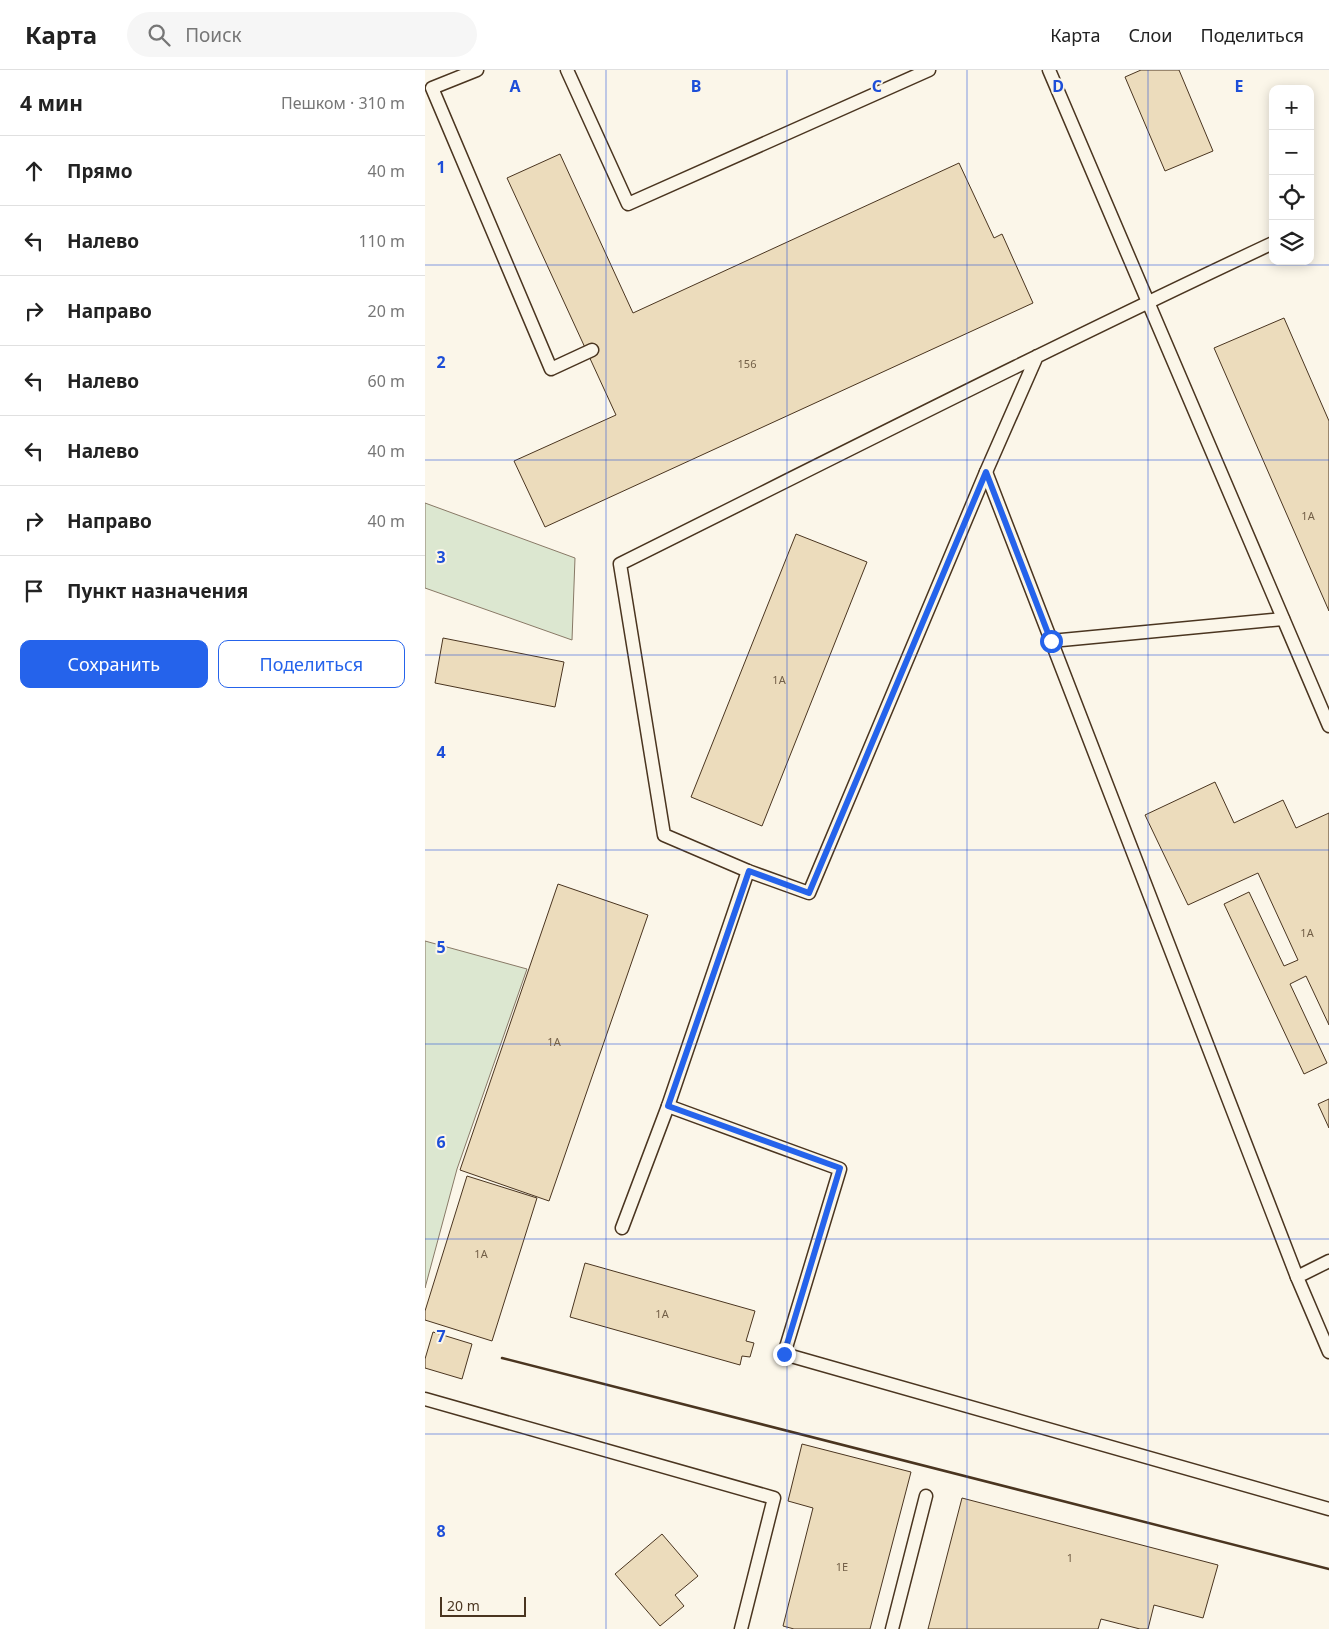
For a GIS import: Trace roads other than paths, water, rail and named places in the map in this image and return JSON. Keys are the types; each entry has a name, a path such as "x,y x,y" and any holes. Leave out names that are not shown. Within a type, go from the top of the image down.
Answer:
{"lane":[{"path":"477,70 432,88 551,369 592,350"},
{"path":"567,70 628,204 929,70"},
{"path":"1049,70 1329,726"},
{"path":"1037,356 986,472 809,893 749,871 664,835 620,564 1037,356 1269,245"},
{"path":"986,472 1297,1277 1329,1352"},
{"path":"1051,641 1283,619"},
{"path":"622,1228 668,1106 749,871"},
{"path":"668,1106 840,1168 784,1354 1329,1509"},
{"path":"1297,1277 1329,1261"},
{"path":"425,1399 774,1498 741,1629"},
{"path":"892,1629 926,1496"}]}
